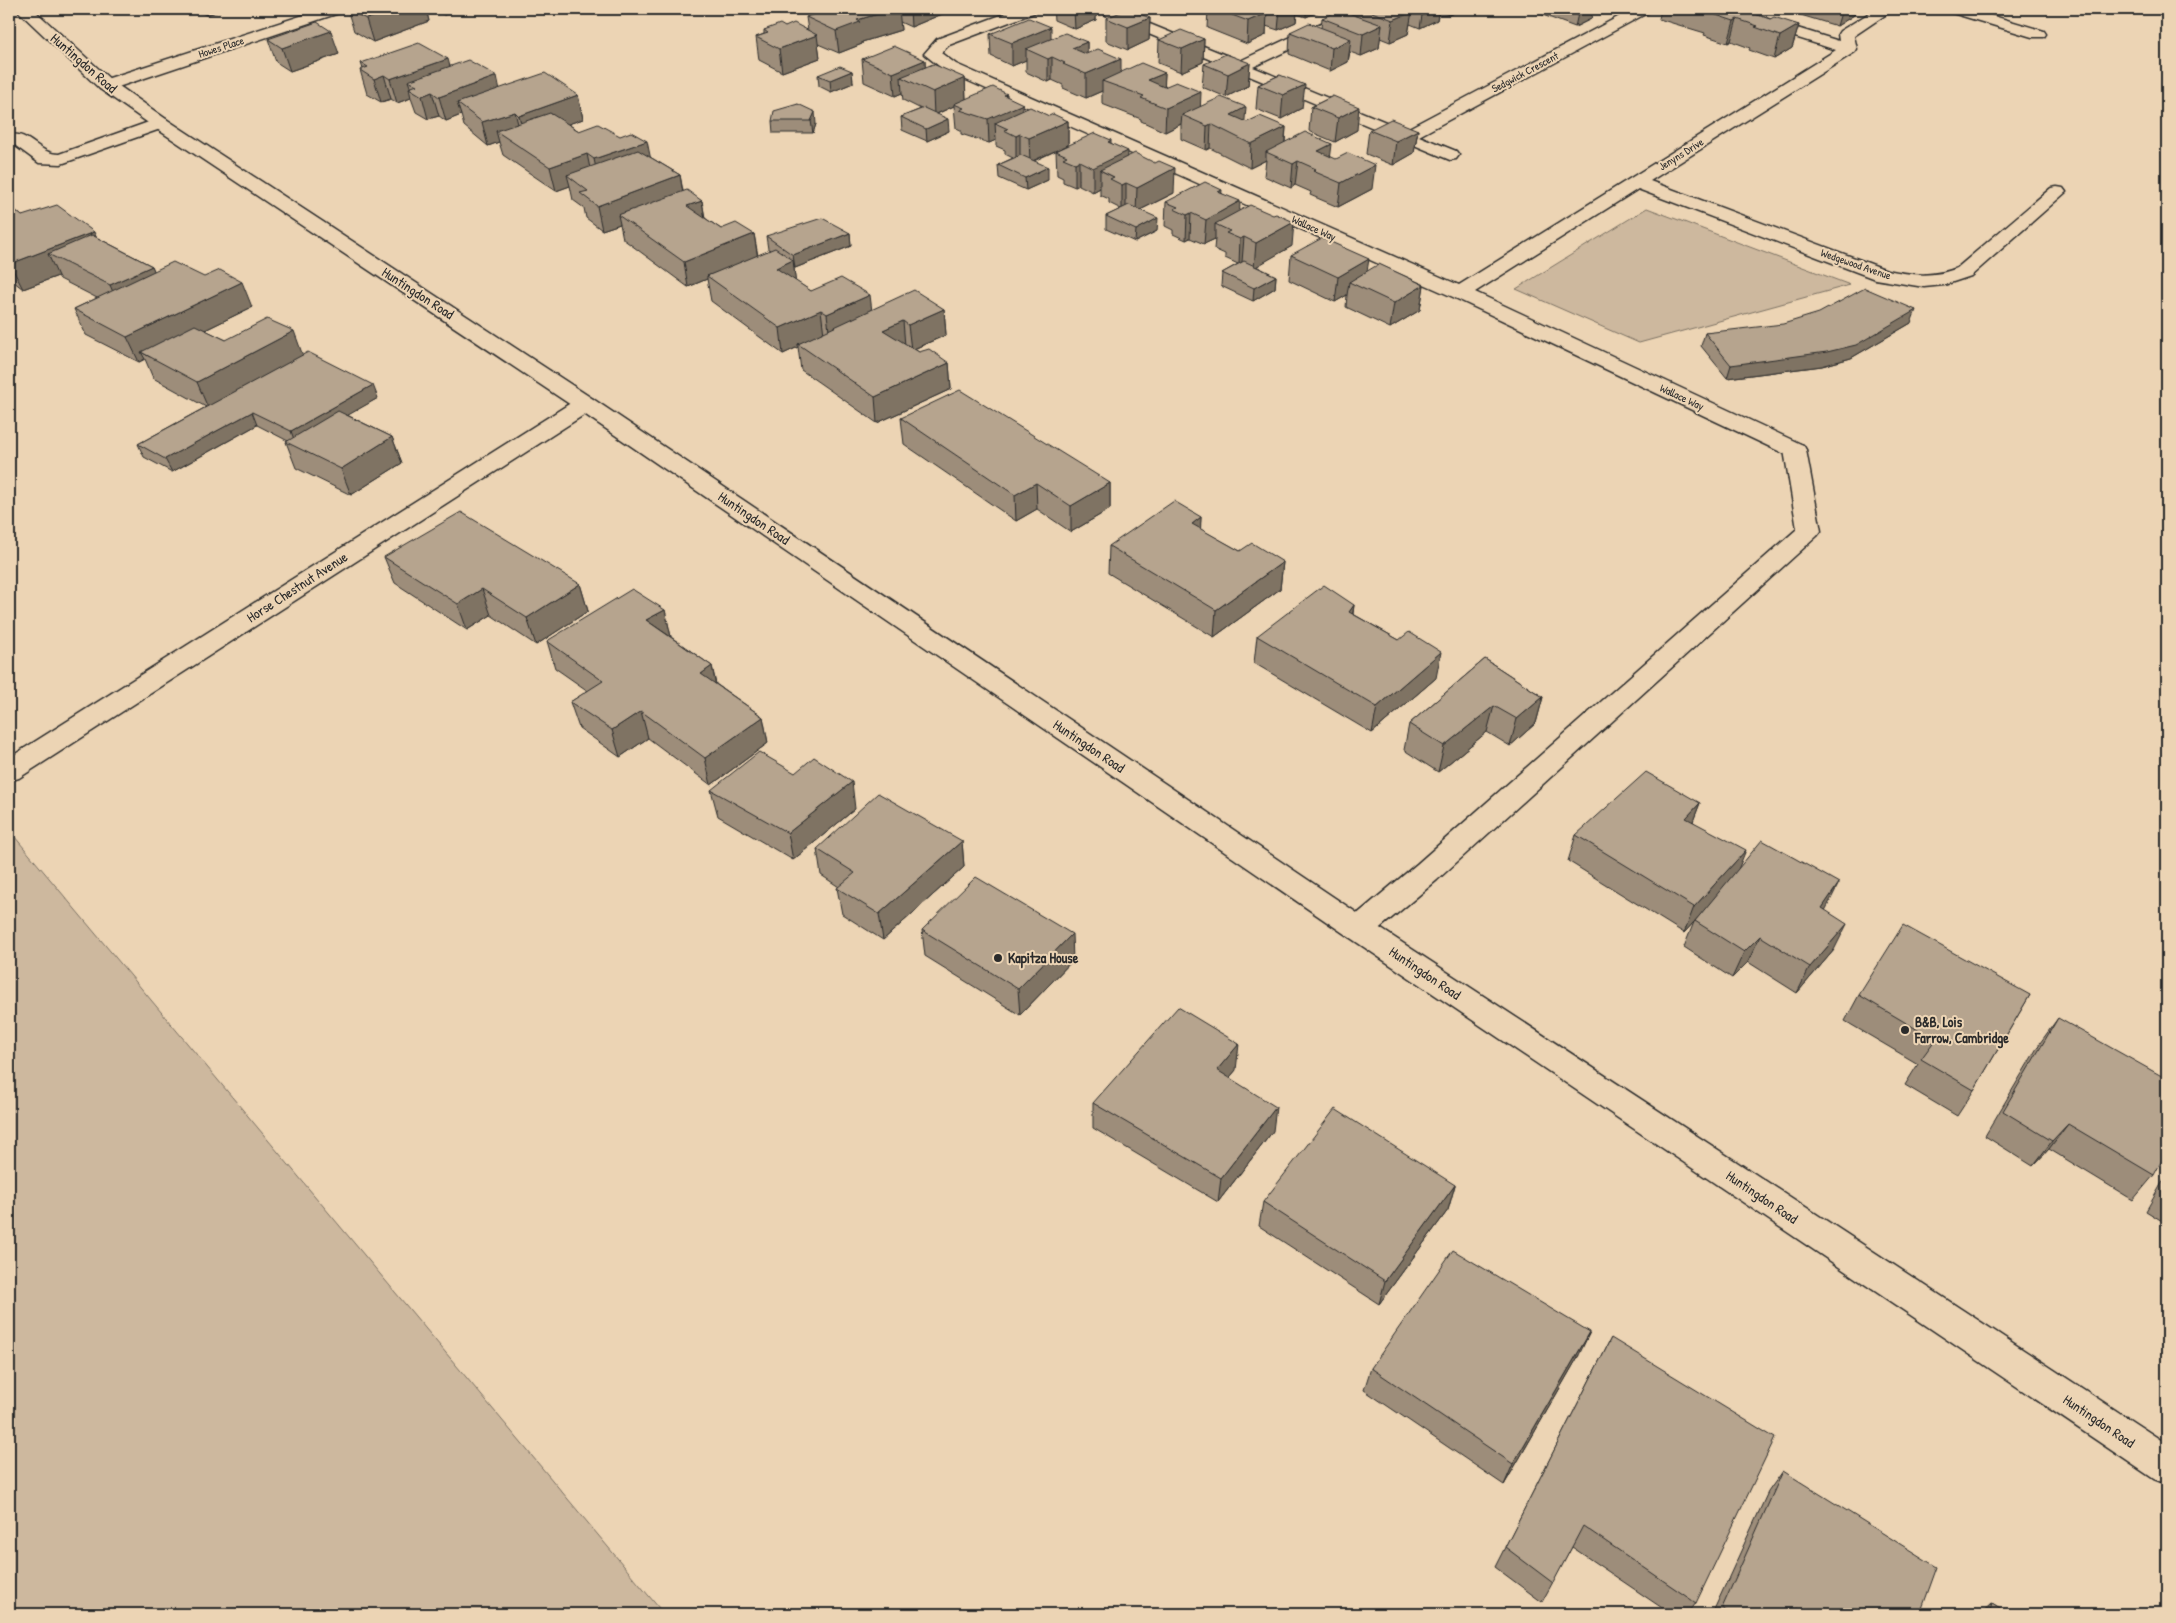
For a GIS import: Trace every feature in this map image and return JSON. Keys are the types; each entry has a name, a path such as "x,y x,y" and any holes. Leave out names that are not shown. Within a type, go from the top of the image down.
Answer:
{"street":[{"name":"Huntingdon Road","path":"24,9 106,85 160,123 585,404 1359,929 2167,1466"},
{"name":"Howes Place","path":"106,85 337,9"},
{"name":"Wallace Way","path":"1030,9 943,42 932,54 950,67 1460,293 1795,450 1809,531 1434,866 1359,929"},
{"path":"1240,67 1364,9"},
{"name":"Sedgwick Crescent","path":"1406,136 1644,9"},
{"path":"1721,9 1849,50 1846,34 1886,9"},
{"path":"1954,9 2038,34"},
{"path":"1112,14 1450,154"},
{"name":"Jenyns Drive","path":"1460,293 1849,50"},
{"path":"16,139 45,159 61,160 160,123"},
{"name":"Wedgewood Avenue","path":"1635,182 1882,275 1907,280 1934,282 1952,278 1964,272 2057,192"},
{"name":"Horse Chestnut Avenue","path":"9,771 585,404"}],"shaded area":[{"path":"1647,208 1850,285 1639,343 1516,289"},
{"path":"9,830 664,1614 9,1614"}],"building":[{"path":"347,9 395,9 366,19"},
{"path":"828,9 841,12 851,9 895,9 857,20 860,22 836,31 806,17"},
{"path":"1128,9 1150,18 1128,27 1106,18"},
{"path":"1216,9 1257,9 1267,13 1248,21"},
{"path":"1364,9 1404,9 1412,12 1393,20"},
{"path":"1705,9 1748,9 1752,10 1749,12 1770,19 1774,17 1799,25 1780,36 1737,19 1734,21 1710,13 1713,11"},
{"path":"1340,10 1382,25 1363,34 1322,18"},
{"path":"1029,18 1051,27 1012,43 990,34"},
{"path":"317,22 331,31 282,48 268,39"},
{"path":"794,23 817,35 779,49 756,37 768,33 764,30 780,24 785,27"},
{"path":"1309,23 1351,39 1332,48 1290,32"},
{"path":"1181,30 1204,39 1182,49 1159,40"},
{"path":"1065,33 1087,42 1072,48 1086,54 1098,49 1121,59 1086,74 1052,57 1048,59 1026,49"},
{"path":"419,43 448,59 390,79 384,75 374,79 360,70 368,67 361,63"},
{"path":"894,46 925,60 893,73 862,59"},
{"path":"1226,54 1250,63 1228,74 1204,64"},
{"path":"468,60 497,76 439,97 432,92 422,96 409,88 417,85 408,81"},
{"path":"1141,63 1165,73 1148,80 1164,87 1176,82 1201,92 1166,108 1141,98 1144,96 1102,81"},
{"path":"933,64 965,78 933,92 901,77"},
{"path":"840,66 852,71 830,80 818,75"},
{"path":"545,73 578,95 519,116 515,112 482,122 457,103"},
{"path":"1280,75 1305,85 1283,95 1258,85"},
{"path":"993,87 1007,94 1004,95 1023,104 988,119 960,110 964,108 954,104"},
{"path":"1333,96 1359,107 1338,118 1311,107"},
{"path":"1221,97 1246,107 1231,115 1247,122 1260,116 1286,127 1251,144 1211,124 1207,126 1182,115"},
{"path":"798,104 815,112 811,121 772,121 774,111"},
{"path":"1030,107 1049,116 1053,114 1068,121 1029,138 1020,134 1016,136 1004,130 1008,129 995,123"},
{"path":"924,108 948,119 926,129 901,117"},
{"path":"550,113 579,131 598,124 620,136 631,132 647,141 594,159 587,154 550,167 496,131"},
{"path":"1391,119 1418,130 1396,141 1369,130"},
{"path":"1305,132 1332,144 1318,151 1336,159 1348,153 1375,165 1341,183 1313,171 1316,169 1298,161 1293,164 1266,152"},
{"path":"1095,133 1111,140 1108,142 1128,151 1093,168 1079,161 1075,163 1063,158 1067,156 1056,151"},
{"path":"638,150 680,175 597,206 580,193 588,191 567,175"},
{"path":"1135,153 1155,163 1159,161 1175,168 1137,188 1126,183 1122,185 1110,179 1114,177 1100,170"},
{"path":"1021,155 1048,167 1025,178 998,165"},
{"path":"1205,182 1222,190 1218,192 1240,201 1206,220 1191,213 1187,215 1174,209 1178,207 1166,202"},
{"path":"687,190 702,201 687,206 721,229 736,223 754,234 684,262 618,215"},
{"path":"9,205 22,216 57,205 94,232 10,264"},
{"path":"1129,205 1158,218 1136,230 1106,216"},
{"path":"1250,205 1294,222 1256,243 1244,237 1240,239 1226,233 1230,231 1215,224"},
{"path":"822,218 850,233 793,255 766,236"},
{"path":"92,235 152,266 110,285 48,254"},
{"path":"1322,238 1369,259 1338,277 1291,255"},
{"path":"775,248 793,260 776,268 811,291 841,278 870,295 827,314 821,310 780,328 707,276"},
{"path":"1244,261 1276,276 1254,288 1222,273"},
{"path":"173,262 204,277 220,270 242,282 127,337 74,309"},
{"path":"1379,264 1424,285 1394,303 1349,282"},
{"path":"1865,288 1916,310 1856,345 1827,352 1731,365 1705,333 1783,324 1819,313"},
{"path":"914,290 944,309 908,325 903,321 883,330 919,352 929,349 949,363 875,397 798,344"},
{"path":"267,319 294,331 197,382 141,352 195,325 226,340"},
{"path":"308,352 373,385 291,431 252,412 165,459 138,444"},
{"path":"960,390 1110,483 1071,506 1036,483 1015,495 901,418"},
{"path":"338,411 392,437 341,469 286,442"},
{"path":"1174,501 1201,517 1192,524 1240,551 1252,543 1283,562 1216,610 1109,546"},
{"path":"461,512 580,584 527,618 482,589 458,604 384,557"},
{"path":"1324,585 1354,605 1349,612 1399,640 1409,632 1441,652 1377,707 1257,636"},
{"path":"632,589 665,610 646,620 712,666 701,674 763,717 705,758 641,711 612,730 570,702 603,681 547,641"},
{"path":"1485,659 1543,697 1517,719 1494,706 1444,746 1409,724"},
{"path":"759,752 795,773 814,757 852,782 788,833 711,790"},
{"path":"1646,772 1700,803 1686,818 1746,850 1694,907 1576,835"},
{"path":"878,793 962,841 879,914 837,888 855,873 817,849"},
{"path":"1762,840 1839,883 1822,908 1847,924 1810,967 1760,936 1744,952 1695,921"},
{"path":"976,877 1072,934 1018,989 922,930"},
{"path":"1903,925 2030,995 1974,1090 1921,1059 1935,1040 1859,995"},
{"path":"1178,1007 1239,1044 1217,1070 1276,1107 1221,1178 1093,1103"},
{"path":"2058,1018 2167,1079 2167,1151 2154,1175 2068,1124 2052,1141 2003,1111"},
{"path":"1335,1109 1455,1185 1385,1281 1263,1202"},
{"path":"1453,1250 1590,1332 1513,1464 1371,1368"},
{"path":"1611,1338 1775,1438 1696,1603 1583,1526 1553,1583 1505,1547"},
{"path":"1783,1471 1937,1567 1920,1614 1806,1614 1797,1608 1793,1614 1731,1614 1722,1608"},
{"path":"1992,1604 2008,1614 1989,1614"}],"place":[{"name":"Kapitza House","path":"998,958"},
{"name":"B&B, Lois Farrow, Cambridge","path":"1905,1030"}]}
